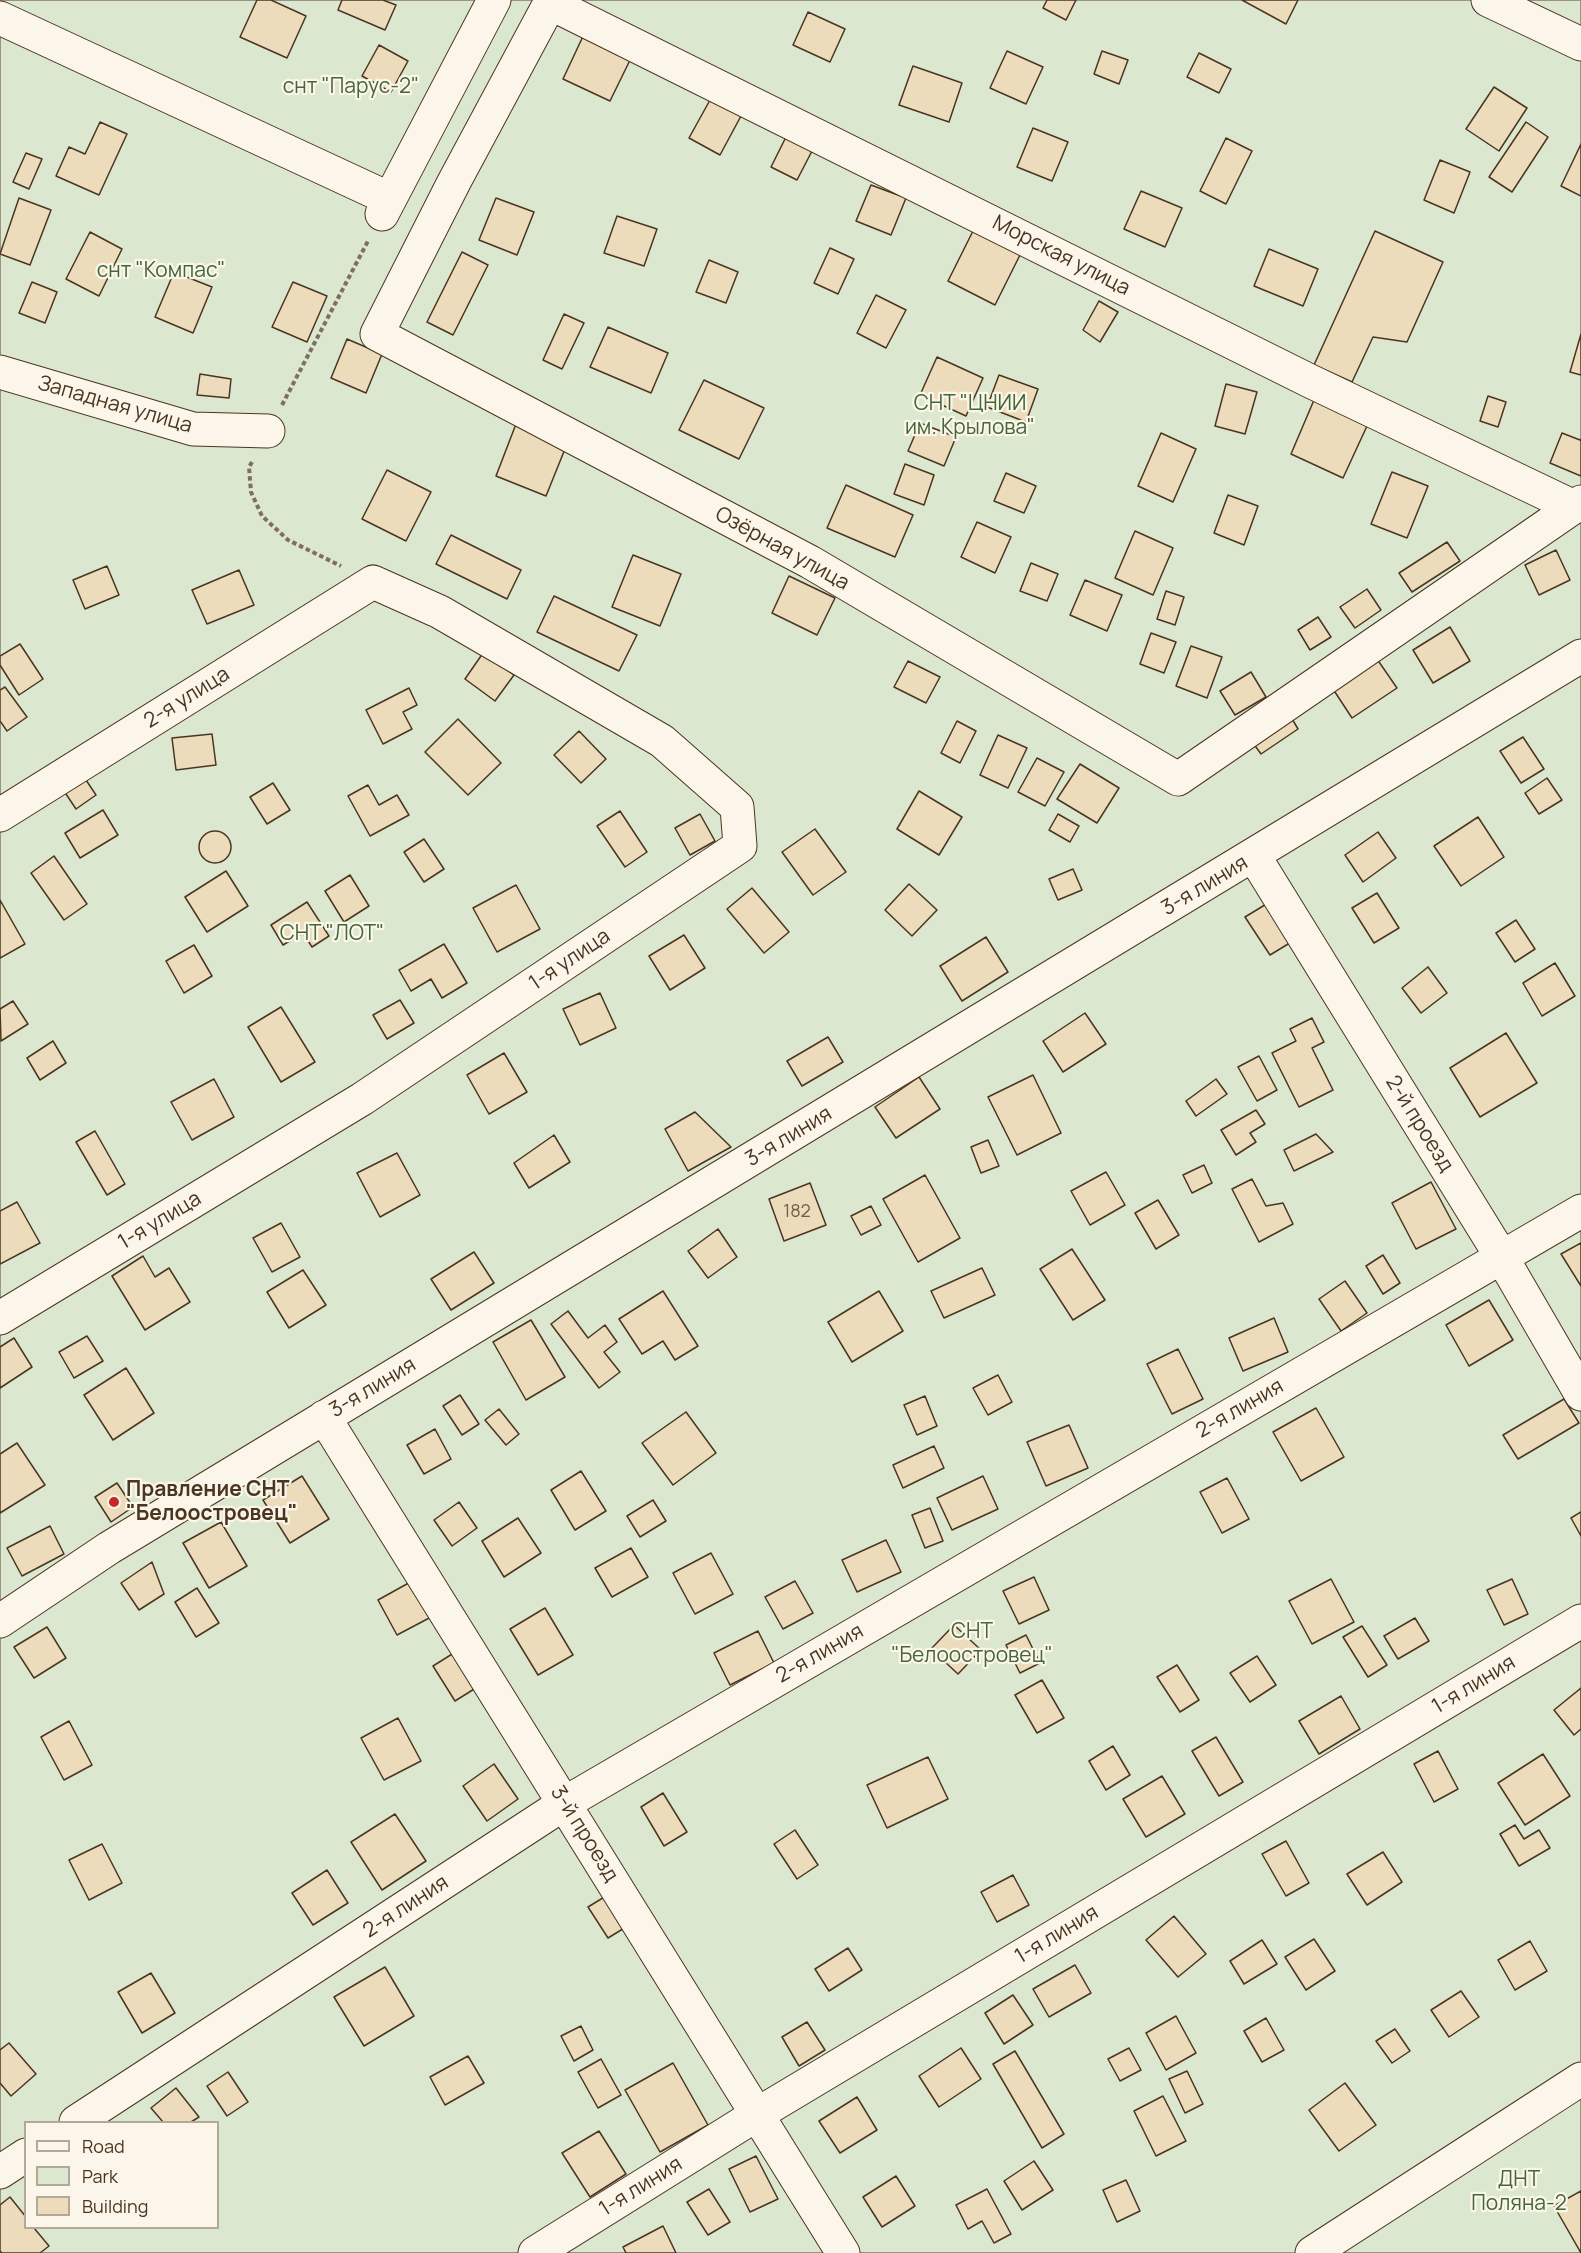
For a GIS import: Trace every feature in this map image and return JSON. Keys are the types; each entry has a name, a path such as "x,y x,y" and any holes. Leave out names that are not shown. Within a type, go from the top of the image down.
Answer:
{"street":[{"path":"0,18 386,206 494,0"},
{"path":"1488,0 1581,44"},
{"name":"Морская улица","path":"377,334 454,182 550,3 1310,381 1577,505"},
{"name":"Озёрная улица","path":"377,334 810,562 1178,779 1577,505"},
{"name":"Западная улица","path":"0,372 193,429 268,431"},
{"name":"2-я улица","path":"0,815 374,582"},
{"name":"1-я улица","path":"0,1318 362,1099 740,846 737,807 662,741 440,612 374,582"},
{"name":"3-я линия","path":"0,1622 109,1548 1581,656"},
{"name":"2-й проезд","path":"1254,856 1501,1256 1581,1395"},
{"name":"2-я линия","path":"78,2121 565,1803 1581,1211"},
{"name":"3-й проезд","path":"324,1417 843,2253"},
{"name":"1-я линия","path":"535,2253 756,2115 1581,1621"},
{"path":"1312,2253 1581,2079"},
{"path":"0,2172 24,2157"}],"path":[{"path":"374,582 288,540 262,516 251,492 249,467 386,206"}],"green space":[{"path":"0,0 1581,0 1581,2253 0,2253"}],"building":[{"path":"257,0 271,0 306,16 287,58 240,37"},
{"path":"342,0 383,0 396,5 385,30 338,10"},
{"path":"1047,0 1076,0 1066,20 1043,8"},
{"path":"1242,0 1298,0 1286,24"},
{"path":"808,12 845,29 830,62 793,45"},
{"path":"585,32 633,54 610,101 563,79"},
{"path":"379,45 408,61 391,92 362,76"},
{"path":"1007,51 1043,67 1026,104 990,88"},
{"path":"1102,51 1128,60 1119,84 1094,74"},
{"path":"1199,53 1231,69 1219,93 1187,77"},
{"path":"913,66 962,83 949,122 899,105"},
{"path":"1494,87 1527,108 1499,151 1466,129"},
{"path":"710,100 741,116 720,155 689,138"},
{"path":"100,122 127,134 99,195 56,176 69,147 85,154"},
{"path":"1526,122 1548,137 1512,192 1489,177"},
{"path":"1033,128 1068,142 1052,181 1017,167"},
{"path":"786,137 812,151 797,180 771,167"},
{"path":"1226,138 1252,151 1226,204 1200,191"},
{"path":"1581,144 1581,196 1561,186"},
{"path":"26,153 42,159 29,189 13,182"},
{"path":"1440,160 1470,172 1454,213 1424,200"},
{"path":"871,185 906,198 891,235 856,221"},
{"path":"1141,191 1182,208 1165,247 1124,229"},
{"path":"19,198 51,210 30,265 0,254"},
{"path":"496,198 534,212 517,255 479,240"},
{"path":"617,216 657,229 644,266 604,253"},
{"path":"975,227 1022,251 995,305 948,281"},
{"path":"1375,231 1443,262 1407,342 1373,337 1352,382 1314,365"},
{"path":"90,232 122,249 99,296 66,279"},
{"path":"830,248 854,259 838,294 814,283"},
{"path":"1269,249 1318,269 1303,306 1254,286"},
{"path":"462,252 488,265 453,335 427,322"},
{"path":"709,260 738,272 726,303 696,292"},
{"path":"174,272 212,287 193,333 155,317"},
{"path":"32,282 57,292 45,323 19,313"},
{"path":"293,282 327,296 307,342 272,327"},
{"path":"876,295 906,310 886,348 857,333"},
{"path":"1099,301 1118,312 1100,342 1083,330"},
{"path":"564,314 584,323 562,369 543,360"},
{"path":"608,327 668,353 651,393 590,367"},
{"path":"1581,334 1581,375 1570,372"},
{"path":"347,339 382,354 366,393 331,378"},
{"path":"937,357 983,378 966,416 920,395"},
{"path":"200,374 231,379 229,398 197,395"},
{"path":"999,375 1038,389 1026,422 987,407"},
{"path":"704,380 764,408 739,459 679,430"},
{"path":"1226,384 1257,392 1245,434 1215,426"},
{"path":"1488,396 1506,402 1498,427 1480,421"},
{"path":"1314,400 1367,426 1343,478 1291,454"},
{"path":"920,423 956,437 944,466 908,451"},
{"path":"516,424 567,444 546,496 496,476"},
{"path":"1161,433 1196,449 1173,502 1138,486"},
{"path":"1562,433 1581,439 1581,476 1550,463"},
{"path":"905,464 934,475 924,505 894,494"},
{"path":"387,470 431,492 406,541 362,519"},
{"path":"1392,472 1428,486 1407,538 1371,524"},
{"path":"1006,473 1036,486 1024,513 994,501"},
{"path":"846,485 913,515 895,557 827,528"},
{"path":"1228,495 1258,506 1244,545 1214,533"},
{"path":"977,522 1011,537 995,573 961,557"},
{"path":"1135,531 1173,548 1153,595 1115,578"},
{"path":"451,535 521,570 507,599 436,564"},
{"path":"1447,542 1460,561 1412,592 1399,573"},
{"path":"1556,550 1570,580 1539,595 1525,565"},
{"path":"633,555 681,574 660,626 612,607"},
{"path":"1031,563 1058,574 1047,601 1020,591"},
{"path":"107,566 119,595 85,609 73,580"},
{"path":"239,570 254,605 207,624 192,590"},
{"path":"789,576 835,598 817,635 772,613"},
{"path":"1085,580 1122,595 1107,631 1070,615"},
{"path":"1367,589 1381,610 1355,628 1340,607"},
{"path":"1166,591 1184,597 1175,625 1157,619"},
{"path":"554,596 637,635 619,671 537,632"},
{"path":"1318,617 1331,637 1310,650 1298,630"},
{"path":"1450,627 1470,661 1433,683 1413,650"},
{"path":"1151,633 1176,642 1164,673 1140,664"},
{"path":"20,644 43,679 19,695 0,665 0,656"},
{"path":"1191,646 1222,657 1207,698 1176,686"},
{"path":"483,653 514,675 495,701 465,679"},
{"path":"1377,659 1397,688 1352,718 1333,689"},
{"path":"908,661 940,677 926,703 894,687"},
{"path":"1251,672 1266,697 1235,715 1220,691"},
{"path":"5,687 27,717 7,731 0,721 0,690"},
{"path":"409,688 417,705 403,712 412,729 383,744 366,710"},
{"path":"1291,717 1298,729 1261,754 1253,743"},
{"path":"458,719 501,763 468,795 425,752"},
{"path":"957,721 976,731 960,763 941,753"},
{"path":"579,731 606,759 581,783 554,755"},
{"path":"212,734 216,765 176,770 172,738"},
{"path":"998,735 1027,748 1008,788 980,775"},
{"path":"1523,737 1544,769 1521,783 1500,751"},
{"path":"1037,758 1064,772 1045,806 1018,792"},
{"path":"1080,764 1119,788 1097,823 1057,799"},
{"path":"82,774 96,795 76,809 62,788"},
{"path":"1547,778 1562,800 1539,814 1525,793"},
{"path":"273,783 290,810 267,824 250,797"},
{"path":"368,785 379,805 397,795 409,815 370,836 348,796"},
{"path":"919,791 962,817 939,855 897,829"},
{"path":"103,810 118,835 80,858 65,833"},
{"path":"620,811 647,852 625,867 597,826"},
{"path":"700,814 715,841 690,855 675,828"},
{"path":"1058,814 1079,826 1070,842 1049,830"},
{"path":"1478,817 1504,857 1461,886 1434,846"},
{"path":"815,829 846,872 813,895 782,852"},
{"path":"215,831 227,835 231,847 227,859 215,863 203,859 199,847 203,835"},
{"path":"1378,832 1396,858 1363,882 1345,855"},
{"path":"424,839 444,869 424,882 404,852"},
{"path":"54,856 87,904 64,920 31,873"},
{"path":"1073,869 1082,890 1058,900 1049,879"},
{"path":"226,871 248,906 207,932 185,897"},
{"path":"350,875 369,906 344,922 325,891"},
{"path":"909,884 937,910 912,936 885,910"},
{"path":"516,885 540,929 497,952 473,908"},
{"path":"752,888 789,932 764,953 727,909"},
{"path":"1377,893 1399,928 1374,943 1352,908"},
{"path":"0,900 25,944 0,958"},
{"path":"307,902 329,936 312,947 303,933 283,945 271,925"},
{"path":"1268,903 1293,941 1270,955 1245,917"},
{"path":"1516,920 1535,949 1515,962 1496,933"},
{"path":"684,935 705,968 670,990 649,956"},
{"path":"986,937 1008,972 962,1001 940,966"},
{"path":"444,944 467,983 442,998 431,979 411,991 399,970"},
{"path":"194,945 212,976 184,993 166,961"},
{"path":"1555,963 1575,996 1542,1016 1523,983"},
{"path":"1428,967 1447,993 1421,1013 1402,988"},
{"path":"600,993 616,1028 580,1045 563,1009"},
{"path":"400,1000 414,1023 387,1039 373,1015"},
{"path":"13,1001 28,1024 1,1041 0,1009"},
{"path":"281,1007 315,1062 281,1082 248,1027"},
{"path":"1085,1013 1106,1044 1063,1072 1043,1041"},
{"path":"1312,1018 1324,1042 1312,1048 1333,1090 1299,1107 1272,1053 1296,1041 1290,1029"},
{"path":"1506,1033 1537,1083 1480,1117 1450,1068"},
{"path":"828,1037 843,1062 802,1086 787,1061"},
{"path":"53,1041 66,1063 40,1080 27,1058"},
{"path":"504,1053 527,1092 489,1114 467,1075"},
{"path":"1259,1056 1277,1090 1257,1101 1238,1067"},
{"path":"1033,1075 1061,1133 1017,1155 988,1097"},
{"path":"919,1077 940,1109 896,1138 875,1107"},
{"path":"214,1079 234,1117 192,1140 171,1102"},
{"path":"1216,1079 1227,1094 1196,1116 1186,1101"},
{"path":"1256,1110 1265,1124 1250,1133 1256,1142 1236,1155 1221,1130"},
{"path":"695,1112 731,1147 688,1171 665,1129"},
{"path":"95,1131 125,1184 107,1195 76,1142"},
{"path":"1316,1134 1333,1152 1294,1171 1284,1150"},
{"path":"554,1135 570,1162 529,1188 514,1163"},
{"path":"988,1140 999,1166 981,1173 971,1147"},
{"path":"397,1153 420,1195 380,1217 357,1173"},
{"path":"1204,1165 1212,1183 1192,1193 1183,1175"},
{"path":"1106,1172 1125,1205 1090,1225 1071,1191"},
{"path":"925,1175 960,1238 918,1262 883,1199"},
{"path":"1252,1179 1266,1206 1283,1203 1293,1224 1259,1242 1232,1189"},
{"path":"1431,1182 1456,1229 1416,1249 1392,1203"},
{"path":"810,1183 826,1225 784,1241 769,1199"},
{"path":"1158,1200 1179,1235 1156,1249 1135,1213"},
{"path":"17,1202 40,1243 0,1264 0,1211"},
{"path":"871,1206 881,1225 861,1235 851,1216"},
{"path":"281,1223 300,1257 272,1272 253,1238"},
{"path":"718,1229 737,1257 708,1278 688,1251"},
{"path":"1581,1243 1581,1286 1561,1254"},
{"path":"1072,1249 1105,1300 1073,1320 1040,1269"},
{"path":"474,1252 494,1283 451,1310 431,1279"},
{"path":"1383,1255 1400,1283 1383,1294 1366,1266"},
{"path":"143,1256 155,1277 169,1268 190,1302 145,1330 112,1276"},
{"path":"982,1268 995,1295 944,1318 931,1291"},
{"path":"303,1270 326,1305 289,1328 267,1292"},
{"path":"1345,1281 1367,1313 1341,1331 1319,1299"},
{"path":"663,1291 698,1346 675,1360 663,1341 642,1354 619,1319"},
{"path":"879,1291 903,1331 852,1362 828,1322"},
{"path":"1489,1300 1513,1340 1469,1366 1446,1325"},
{"path":"568,1311 588,1338 605,1325 617,1342 604,1352 620,1372 599,1388 551,1324"},
{"path":"1274,1318 1288,1352 1243,1371 1229,1338"},
{"path":"531,1320 565,1377 526,1400 493,1342"},
{"path":"87,1336 103,1361 74,1378 59,1352"},
{"path":"14,1338 32,1367 0,1388 0,1347"},
{"path":"1178,1349 1203,1399 1172,1414 1147,1364"},
{"path":"126,1368 154,1413 113,1440 84,1395"},
{"path":"998,1375 1012,1402 988,1415 973,1388"},
{"path":"460,1395 479,1424 462,1435 443,1406"},
{"path":"925,1396 937,1426 917,1435 904,1405"},
{"path":"1564,1399 1579,1423 1518,1459 1503,1435"},
{"path":"1316,1408 1344,1457 1301,1481 1273,1432"},
{"path":"499,1409 519,1434 506,1445 485,1420"},
{"path":"686,1412 716,1453 673,1485 642,1443"},
{"path":"1069,1425 1088,1468 1046,1486 1027,1442"},
{"path":"435,1429 451,1459 424,1474 407,1445"},
{"path":"17,1443 45,1485 0,1513 0,1454"},
{"path":"934,1446 944,1468 903,1488 893,1465"},
{"path":"581,1471 606,1511 575,1530 551,1490"},
{"path":"302,1476 329,1519 290,1543 263,1500"},
{"path":"983,1476 998,1509 952,1530 937,1498"},
{"path":"1227,1478 1249,1519 1222,1533 1200,1492"},
{"name":"Правление СНТ \"Белоостровец\"","path":"117,1483 133,1507 111,1522 95,1497"},
{"path":"653,1500 666,1521 640,1537 627,1516"},
{"path":"459,1502 477,1528 452,1546 434,1520"},
{"path":"930,1508 943,1541 925,1548 912,1515"},
{"path":"1581,1512 1581,1536 1571,1518"},
{"path":"518,1518 541,1553 504,1577 482,1541"},
{"path":"221,1522 247,1566 209,1588 183,1543"},
{"path":"50,1526 64,1554 22,1576 7,1548"},
{"path":"886,1540 901,1572 857,1592 842,1560"},
{"path":"631,1548 648,1577 612,1597 595,1568"},
{"path":"711,1553 733,1594 695,1614 673,1573"},
{"path":"152,1562 164,1594 139,1610 121,1583"},
{"path":"1034,1577 1049,1610 1019,1624 1003,1591"},
{"path":"1331,1579 1354,1622 1312,1644 1289,1601"},
{"path":"1512,1579 1528,1614 1504,1625 1487,1590"},
{"path":"414,1580 433,1616 397,1635 378,1600"},
{"path":"795,1581 813,1613 783,1629 765,1597"},
{"path":"197,1588 219,1623 196,1637 175,1602"},
{"path":"545,1608 573,1655 538,1675 510,1629"},
{"path":"1415,1618 1429,1641 1398,1659 1384,1636"},
{"path":"954,1625 981,1650 958,1674 931,1649"},
{"path":"1362,1626 1387,1665 1368,1677 1343,1637"},
{"path":"47,1627 66,1658 34,1678 14,1647"},
{"path":"758,1631 774,1663 730,1685 714,1653"},
{"path":"1026,1635 1040,1663 1020,1673 1006,1645"},
{"path":"457,1651 479,1686 455,1701 433,1666"},
{"path":"1257,1656 1276,1685 1250,1702 1230,1673"},
{"path":"1177,1665 1199,1700 1180,1712 1157,1677"},
{"path":"1042,1680 1064,1718 1037,1733 1015,1695"},
{"path":"1581,1688 1581,1729 1574,1735 1554,1710"},
{"path":"1341,1696 1360,1729 1319,1754 1299,1721"},
{"path":"398,1718 421,1761 384,1780 361,1738"},
{"path":"69,1721 92,1765 64,1780 41,1737"},
{"path":"1216,1737 1243,1782 1219,1796 1192,1751"},
{"path":"1113,1746 1130,1775 1106,1790 1089,1761"},
{"path":"1438,1751 1458,1789 1434,1802 1414,1764"},
{"path":"1543,1754 1570,1796 1525,1825 1498,1783"},
{"path":"928,1757 948,1799 887,1828 867,1785"},
{"path":"494,1764 518,1799 487,1821 463,1786"},
{"path":"1162,1776 1185,1814 1146,1837 1123,1799"},
{"path":"663,1793 687,1832 664,1846 641,1807"},
{"path":"395,1814 426,1861 382,1890 351,1842"},
{"path":"1515,1825 1524,1839 1539,1830 1550,1848 1519,1866 1500,1834"},
{"path":"795,1830 818,1865 797,1879 774,1844"},
{"path":"1286,1841 1309,1883 1286,1896 1262,1854"},
{"path":"102,1844 122,1883 89,1900 69,1860"},
{"path":"1383,1852 1402,1882 1367,1905 1347,1874"},
{"path":"327,1870 348,1903 313,1925 292,1893"},
{"path":"1013,1875 1029,1905 997,1922 981,1892"},
{"path":"606,1896 626,1927 608,1938 588,1907"},
{"path":"1174,1916 1206,1954 1178,1977 1146,1940"},
{"path":"1314,1939 1335,1971 1306,1990 1285,1957"},
{"path":"1262,1940 1277,1964 1244,1984 1230,1961"},
{"path":"1530,1941 1547,1971 1515,1990 1498,1960"},
{"path":"848,1948 862,1970 829,1991 815,1969"},
{"path":"1075,1965 1091,1993 1049,2017 1033,1989"},
{"path":"385,1967 414,2016 364,2046 334,1997"},
{"path":"151,1973 175,2013 142,2033 118,1992"},
{"path":"1461,1991 1479,2017 1449,2037 1431,2010"},
{"path":"1013,1995 1033,2025 1004,2044 985,2013"},
{"path":"1176,2016 1196,2053 1166,2070 1146,2033"},
{"path":"1266,2018 1284,2050 1262,2062 1244,2031"},
{"path":"807,2022 825,2050 799,2066 782,2037"},
{"path":"581,2026 593,2050 574,2061 561,2036"},
{"path":"1395,2029 1410,2051 1392,2063 1376,2041"},
{"path":"9,2043 36,2074 11,2096 0,2083 0,2050"},
{"path":"961,2048 981,2079 939,2107 919,2076"},
{"path":"1129,2048 1141,2070 1120,2081 1108,2059"},
{"path":"1015,2051 1064,2134 1042,2148 993,2064"},
{"path":"468,2056 484,2083 445,2105 430,2077"},
{"path":"601,2059 621,2095 598,2108 578,2072"},
{"path":"673,2063 708,2125 660,2152 625,2090"},
{"path":"1187,2071 1203,2104 1185,2113 1169,2079"},
{"path":"228,2072 248,2102 227,2116 207,2086"},
{"path":"1345,2083 1376,2125 1339,2151 1309,2110"},
{"path":"176,2088 199,2117 193,2121 162,2121 151,2108"},
{"path":"1163,2096 1186,2141 1156,2156 1134,2111"},
{"path":"857,2097 877,2130 840,2153 819,2121"},
{"path":"599,2131 626,2174 590,2197 562,2153"},
{"path":"756,2156 778,2199 750,2212 729,2169"},
{"path":"1034,2161 1053,2190 1022,2210 1004,2181"},
{"path":"896,2176 915,2206 882,2227 863,2197"},
{"path":"1126,2180 1140,2211 1117,2222 1103,2190"},
{"path":"709,2189 730,2222 708,2235 687,2202"},
{"path":"987,2189 1011,2234 994,2243 982,2221 968,2229 956,2205"},
{"path":"1581,2191 1581,2253 1554,2206"},
{"path":"10,2197 24,2214 24,2229 35,2229 49,2246 40,2253 2,2253 0,2251 0,2205"},
{"path":"663,2226 676,2253 626,2253 623,2247"}],"place":[{"name":"Правление СНТ \"Белоостровец\"","path":"114,1502"}],"park label":[{"name":"снт \"Парус-2\"","path":"351,87"},
{"name":"снт \"Компас\"","path":"161,271"},
{"name":"СНТ \"ЦНИИ им. Крылова\"","path":"970,416"},
{"name":"СНТ \"ЛОТ\"","path":"332,934"},
{"name":"СНТ \"Белоостровец\"","path":"972,1644"},
{"name":"ДНТ Поляна-2","path":"1519,2192"}]}
